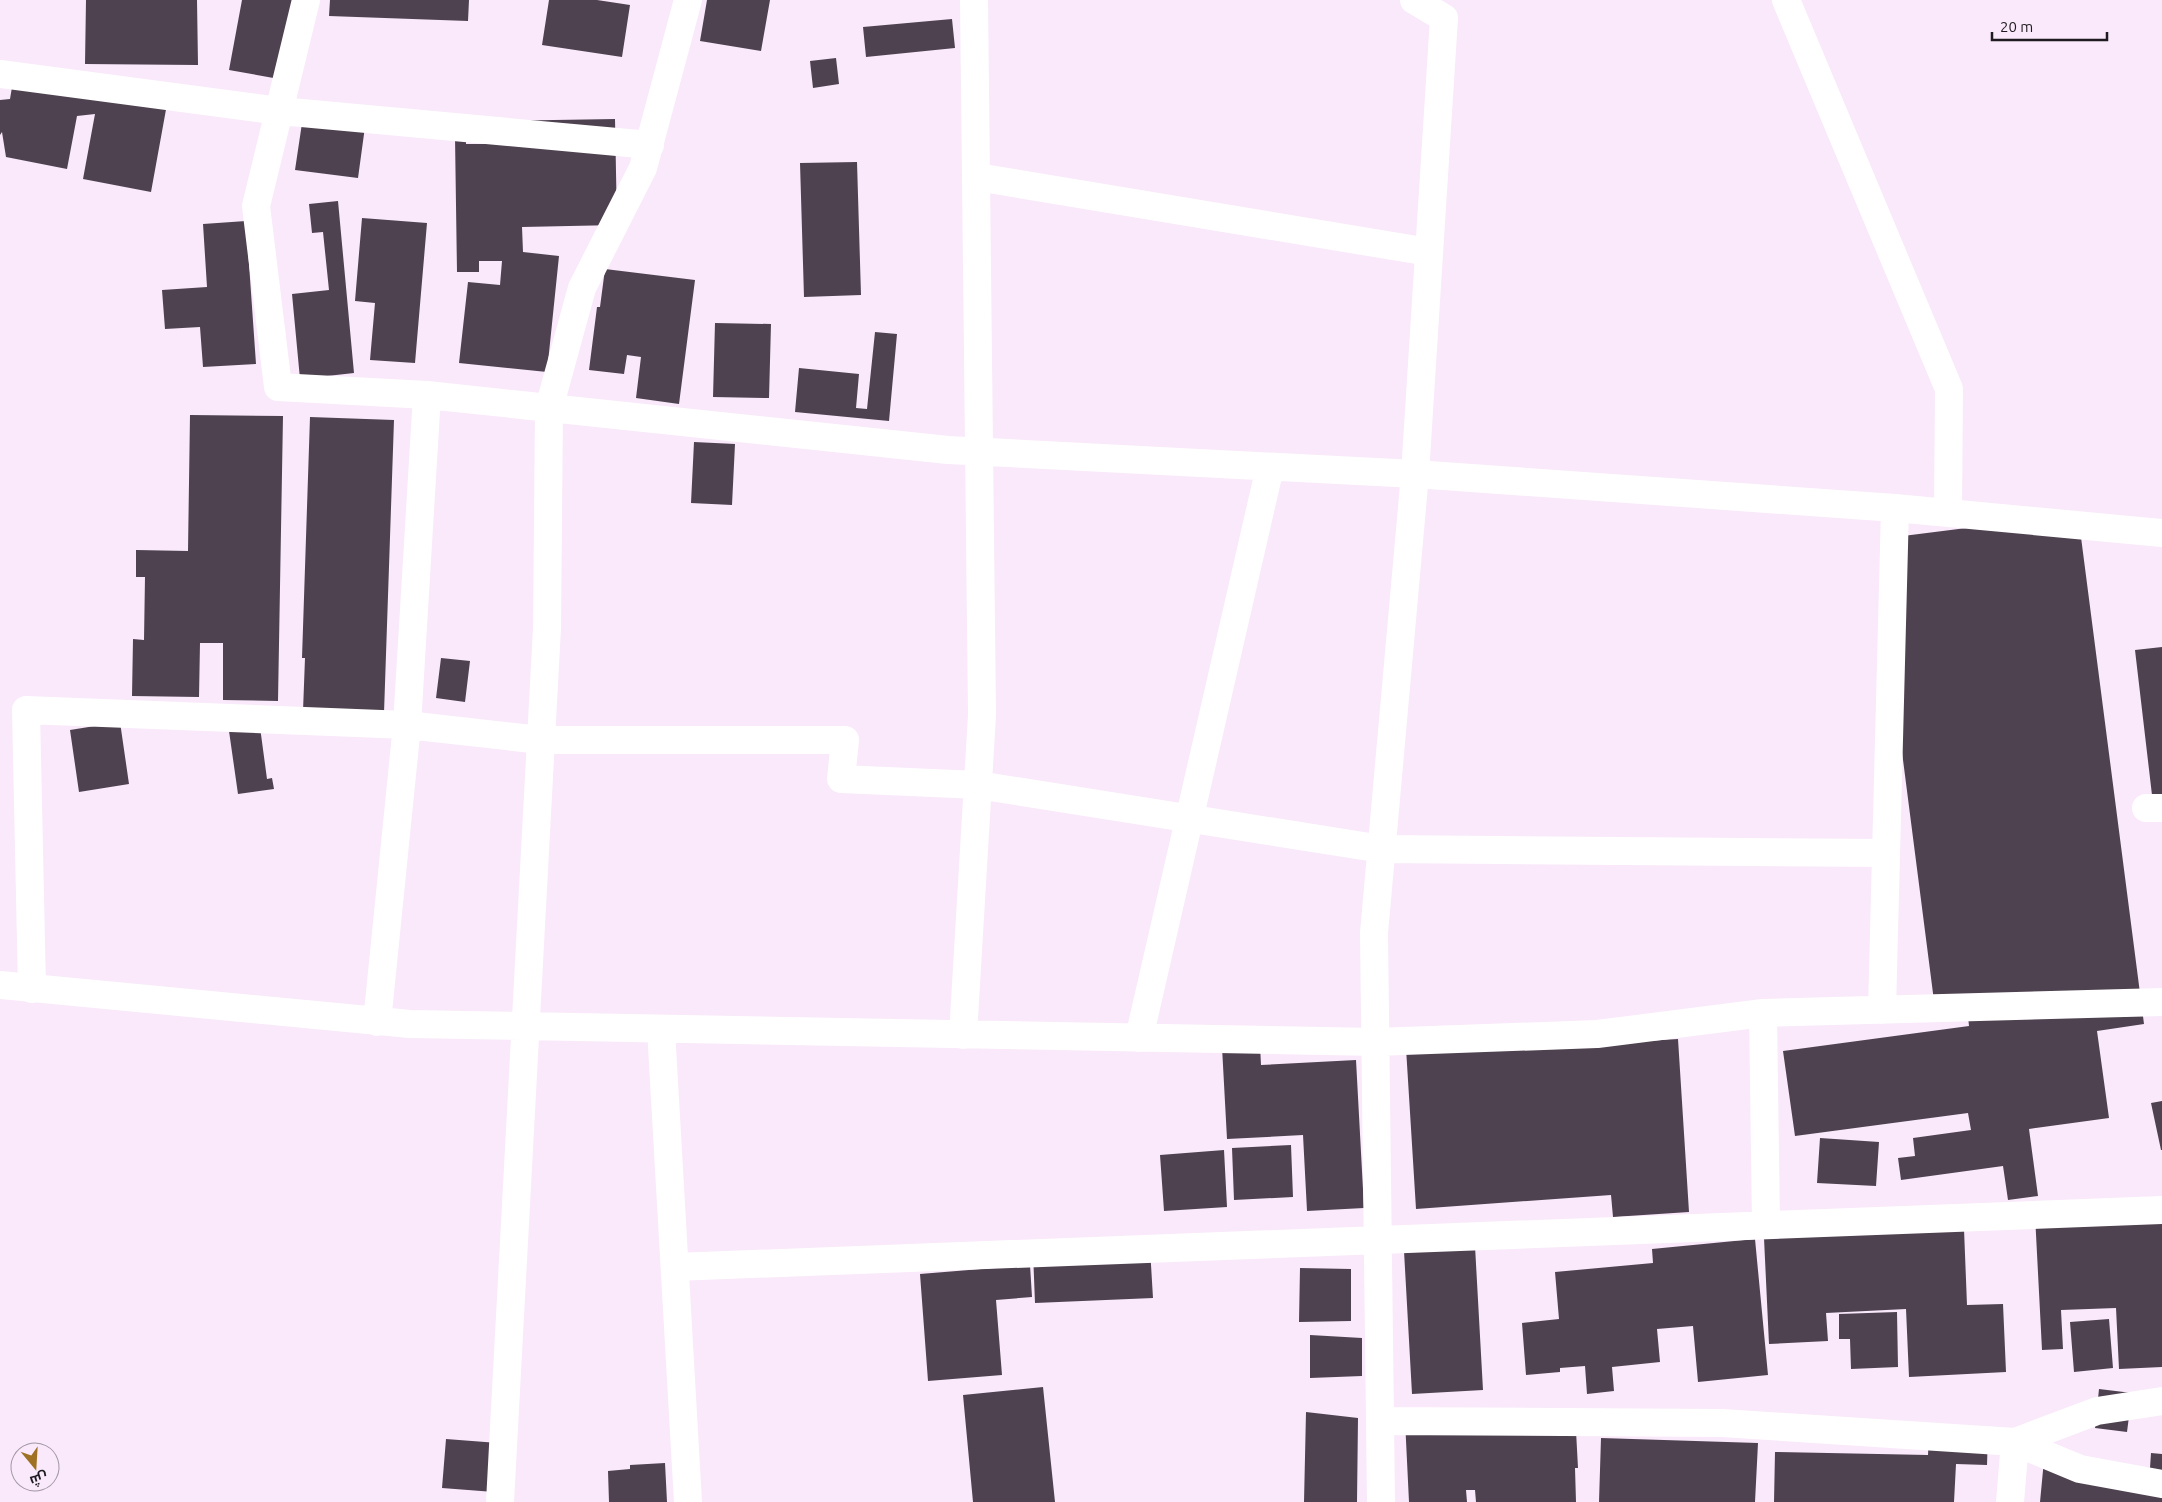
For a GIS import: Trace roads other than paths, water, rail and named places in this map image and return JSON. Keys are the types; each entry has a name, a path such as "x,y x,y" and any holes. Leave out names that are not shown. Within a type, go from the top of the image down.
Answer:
{"street":[{"path":"306,0 256,206 278,387 427,395 980,452 1415,474 1895,508 2162,533"},
{"path":"500,1502 547,628 549,408 582,288 643,168 688,0"},
{"path":"963,1035 982,715 974,0"},
{"path":"1381,1502 1374,933 1415,474 1444,18 1414,0"},
{"path":"1786,0 1949,389 1948,513"},
{"path":"0,74 280,111 650,145"},
{"path":"977,177 1429,252"},
{"path":"378,1022 407,725 427,395"},
{"path":"1139,1038 1270,467"},
{"path":"1882,1010 1895,508"},
{"path":"32,989 26,710 407,725 541,740 845,740 841,779 978,785 1382,849 1886,853"},
{"path":"0,985 378,1022 1376,1042 1597,1034 1763,1013 2162,1002"},
{"path":"1763,1013 1766,1225"},
{"path":"661,1029 688,1502"},
{"path":"675,1267 2162,1210"},
{"path":"2015,1442 2097,1411 2162,1401"},
{"path":"1380,1421 1722,1423 2015,1442 2080,1469 2162,1484"},
{"path":"2010,1502 2015,1442"}]}
